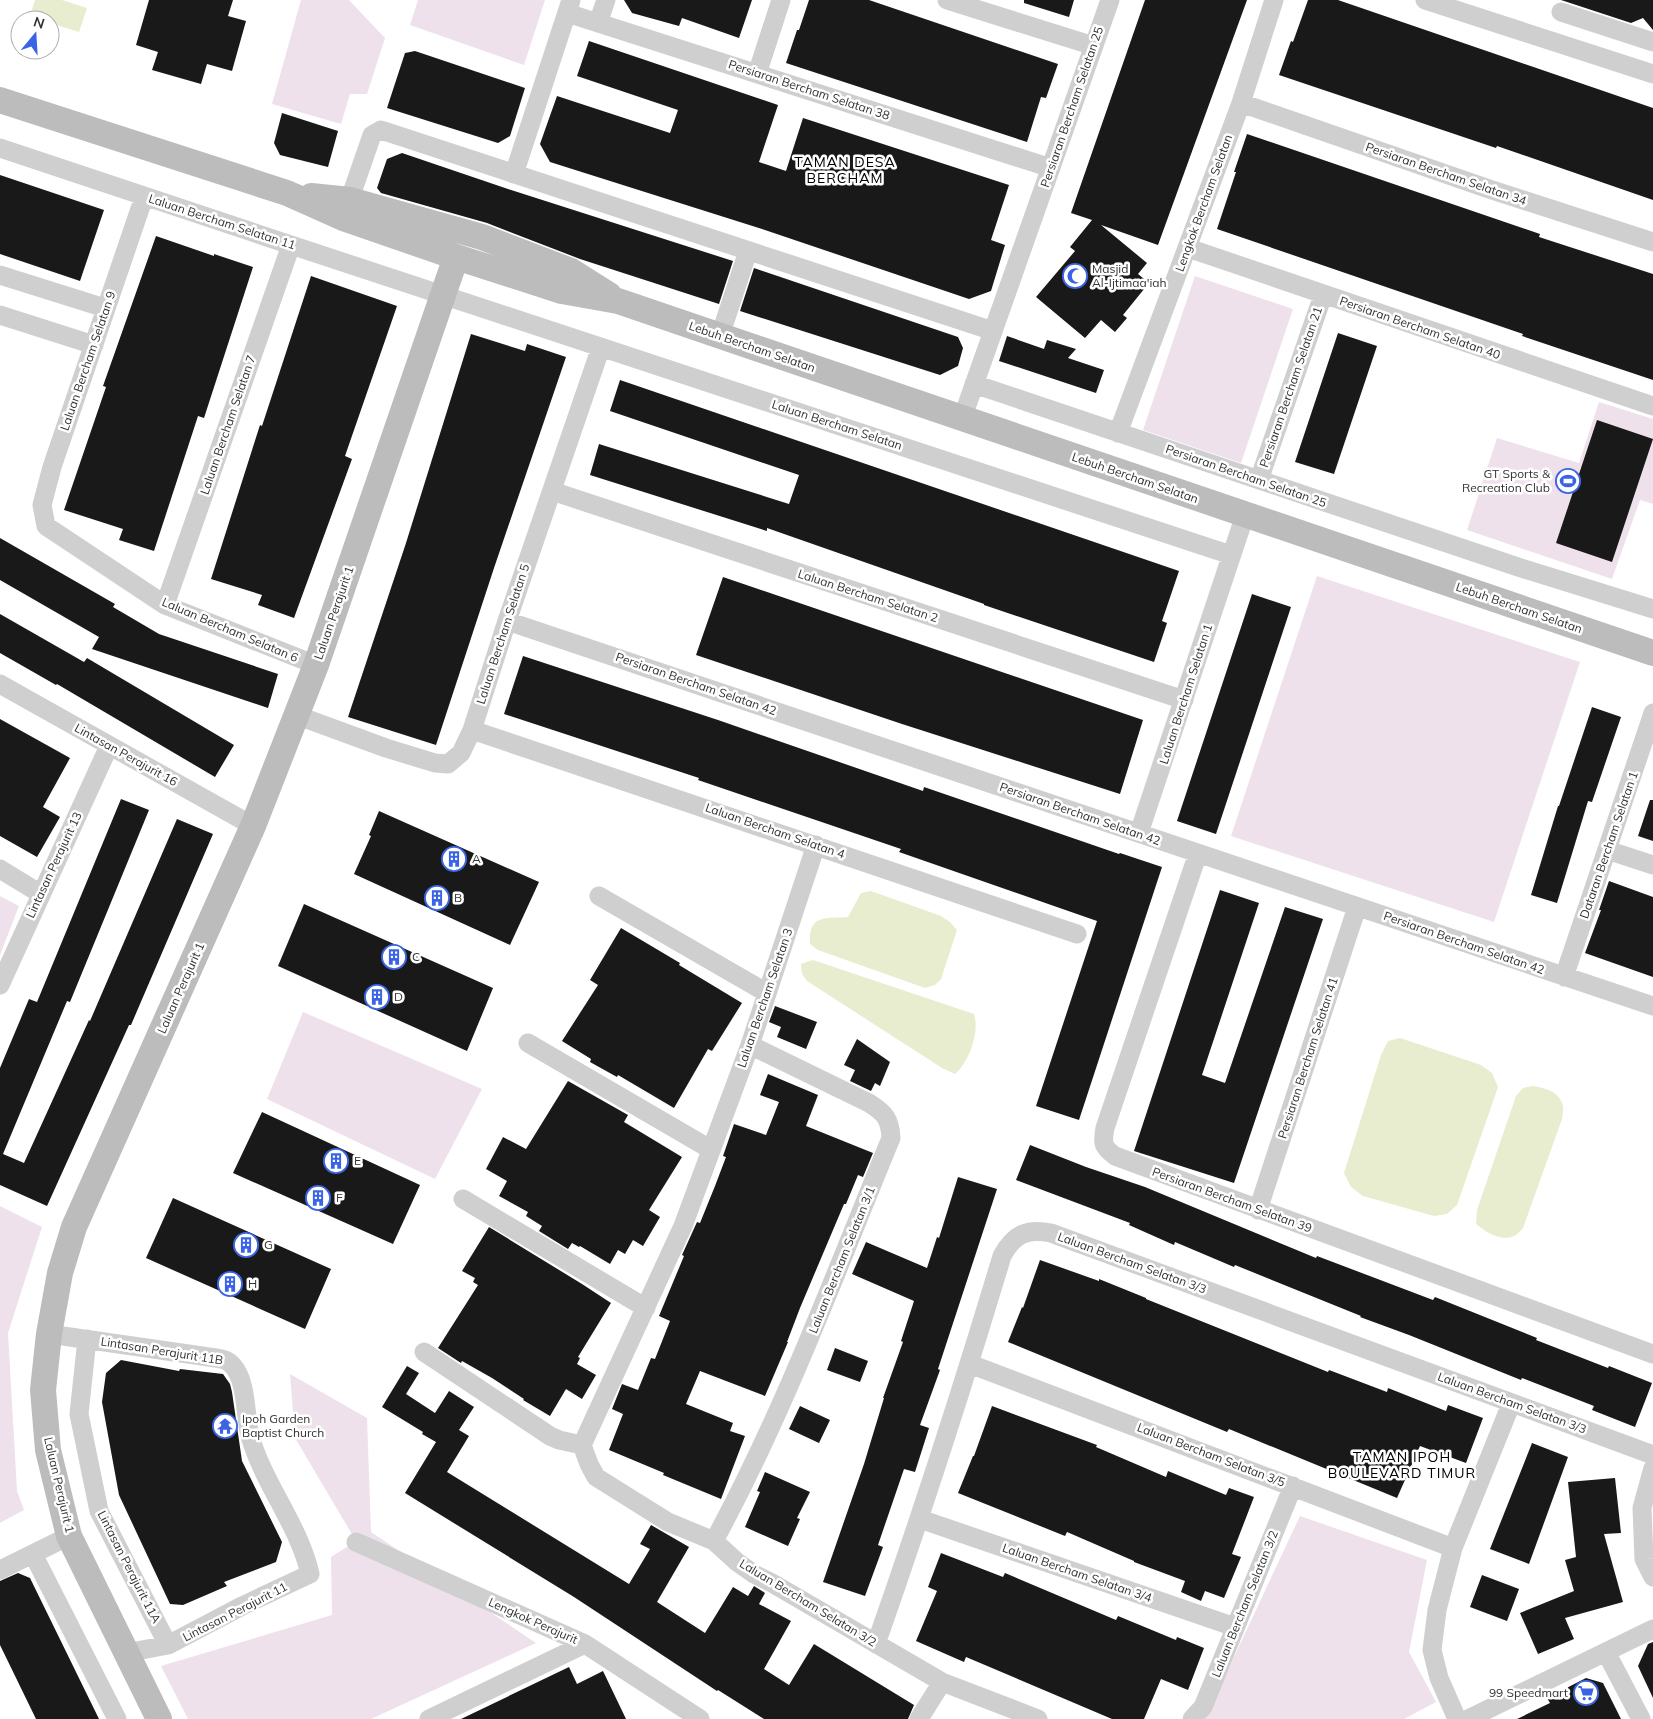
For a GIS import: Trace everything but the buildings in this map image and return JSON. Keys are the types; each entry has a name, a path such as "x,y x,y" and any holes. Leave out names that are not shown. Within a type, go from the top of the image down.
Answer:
{"street":[{"path":"598,23 606,0"},
{"path":"757,74 781,0"},
{"path":"948,0 1094,46"},
{"name":"Persiaran Bercham Selatan 25","path":"962,418 1110,0"},
{"name":"Lengkok Bercham Selatan","path":"1118,433 1241,103 1274,0"},
{"path":"1425,0 1653,74"},
{"path":"514,174 569,6"},
{"name":"Persiaran Bercham Selatan 38","path":"569,6 598,23 1050,168"},
{"path":"1552,41 1563,6 1653,42"},
{"path":"0,100 287,193 347,209 456,257 562,291 618,301"},
{"name":"Persiaran Bercham Selatan 34","path":"1241,103 1653,242"},
{"path":"347,209 372,135 381,130 993,331"},
{"name":"Laluan Bercham Selatan 11","path":"0,148 444,296"},
{"name":"Laluan Bercham Selatan 9","path":"46,526 42,505 52,467 144,197"},
{"path":"347,209 390,210 482,237 571,271 618,301"},
{"path":"390,210 409,225 439,236 453,248 456,257"},
{"name":"Laluan Bercham Selatan 7","path":"165,605 291,246"},
{"name":"Persiaran Bercham Selatan 40","path":"1188,248 1653,406"},
{"path":"456,257 467,252 483,250 544,270 571,271"},
{"path":"720,336 748,251"},
{"name":"Laluan Perajurit 1","path":"159,1719 70,1536 48,1450 43,1390 60,1273 74,1227 253,826 316,666 456,257"},
{"path":"0,275 105,308"},
{"name":"Persiaran Bercham Selatan 21","path":"1259,480 1323,295"},
{"name":"Laluan Bercham Selatan","path":"444,296 1231,555"},
{"name":"Lebuh Bercham Selatan","path":"618,301 1653,653"},
{"path":"0,315 94,344"},
{"name":"Laluan Bercham Selatan 5","path":"296,715 386,748 435,763 448,764 461,753 472,730 507,621 602,347"},
{"name":"Persiaran Bercham Selatan 25","path":"974,384 1518,567 1653,609"},
{"name":"Laluan Bercham Selatan 2","path":"552,491 1184,700"},
{"name":"Laluan Bercham Selatan 1","path":"1139,834 1245,515"},
{"name":"Laluan Bercham Selatan 6","path":"46,526 165,605 316,666"},
{"name":"Persiaran Bercham Selatan 42","path":"507,621 1653,1006"},
{"name":"Lintasan Perajurit 16","path":"0,684 253,826"},
{"name":"Dataran Bercham Selatan 1","path":"1564,977 1653,713"},
{"name":"Laluan Bercham Selatan 4","path":"472,730 1077,934"},
{"name":"Lintasan Perajurit 13","path":"0,985 109,746"},
{"name":"Laluan Bercham Selatan 3","path":"582,1445 683,1226 750,1045 816,845"},
{"path":"1607,850 1653,865"},
{"name":"Persiaran Bercham Selatan 39","path":"1198,853 1103,1139 1105,1148 1115,1156 1258,1210 1653,1354"},
{"path":"0,869 41,894"},
{"path":"599,896 767,993"},
{"name":"Persiaran Bercham Selatan 41","path":"1258,1210 1357,907"},
{"path":"528,1043 710,1149"},
{"name":"Laluan Bercham Selatan 3/1","path":"714,1541 742,1490 815,1326 891,1138 890,1126 883,1112 869,1103 750,1045"},
{"path":"463,1198 646,1308"},
{"name":"Laluan Bercham Selatan 3/3","path":"876,1644 920,1519 970,1364 1002,1256 1016,1237 1027,1232 1039,1230 1059,1236 1653,1455"},
{"name":"Lintasan Perajurit 11B","path":"50,1334 216,1358 226,1360 234,1366 244,1392 250,1435 260,1466 300,1541"},
{"name":"Lintasan Perajurit 11A","path":"87,1339 79,1414 99,1511 168,1645"},
{"path":"424,1352 550,1436 582,1445"},
{"name":"Laluan Bercham Selatan 3/5","path":"970,1364 1452,1548"},
{"path":"1457,1719 1439,1678 1432,1650 1437,1610 1452,1548 1511,1404"},
{"name":"Laluan Bercham Selatan 3/2","path":"582,1445 588,1464 596,1477 668,1522 714,1541 754,1574 942,1682 1038,1719"},
{"path":"1653,1468 1642,1508 1644,1559 1653,1577"},
{"name":"Laluan Bercham Selatan 3/2","path":"1192,1719 1203,1707 1292,1486"},
{"name":"Laluan Bercham Selatan 3/4","path":"920,1519 1235,1627"},
{"path":"0,1570 70,1536"},
{"name":"Lintasan Perajurit 11","path":"126,1653 168,1645 242,1606 310,1574 300,1541"},
{"name":"Lengkok Perajurit","path":"356,1542 585,1644 700,1719"},
{"path":"33,1554 117,1719"},
{"path":"1468,1719 1653,1629"},
{"path":"430,1719 585,1644"},
{"path":"1606,1652 1641,1719"},
{"path":"919,1719 942,1682"}],"shaded area":[{"path":"35,0 62,0 87,8 79,32 60,26 60,10 32,10"},
{"path":"301,0 349,0 385,38 367,94 350,94 341,124 272,104"},
{"path":"418,0 545,0 524,65 410,25"},
{"path":"1195,276 1293,309 1241,463 1143,430"},
{"name":"GT Sports & Recreation Club","path":"1599,402 1653,419 1653,504 1640,500 1612,579 1467,530 1497,438 1579,463"},
{"path":"1317,576 1580,662 1494,922 1231,836"},
{"path":"871,891 941,916 957,930 941,979 935,985 925,988 818,950 810,944 810,934 816,922 826,918 848,917 861,893"},
{"path":"0,896 19,906 0,955"},
{"path":"813,960 974,1014 976,1029 972,1046 965,1062 955,1074 942,1068 807,981 802,974 801,964"},
{"path":"303,1012 482,1089 435,1179 267,1099"},
{"path":"1400,1038 1481,1065 1492,1073 1498,1087 1457,1205 1447,1214 1434,1216 1363,1196 1351,1187 1344,1173 1381,1055 1388,1041"},
{"path":"1533,1086 1547,1090 1559,1097 1563,1108 1562,1119 1523,1228 1509,1238 1498,1237 1476,1224 1477,1210 1516,1096 1523,1088"},
{"path":"0,1206 42,1227 8,1333 17,1491 24,1510 0,1523"},
{"path":"290,1374 367,1418 371,1532 536,1643 371,1719 188,1719 161,1666 332,1615 331,1557 356,1541 295,1438"},
{"path":"1300,1516 1427,1560 1409,1652 1436,1702 1404,1719 1205,1719"}],"place":[{"name":"Masjid Al-Ijtimaa'iah","path":"1075,276"},
{"name":"GT Sports & Recreation Club","path":"1568,481"},
{"name":"A","path":"454,859"},
{"name":"B","path":"437,898"},
{"name":"C","path":"394,957"},
{"name":"D","path":"377,997"},
{"name":"E","path":"336,1161"},
{"name":"F","path":"318,1198"},
{"name":"G","path":"246,1245"},
{"name":"H","path":"230,1284"},
{"name":"Ipoh Garden Baptist Church","path":"225,1426"},
{"name":"99 Speedmart","path":"1586,1693"}],"district":[{"name":"TAMAN DESA BERCHAM","path":"845,170"},
{"name":"TAMAN IPOH BOULEVARD TIMUR","path":"1402,1465"}]}
